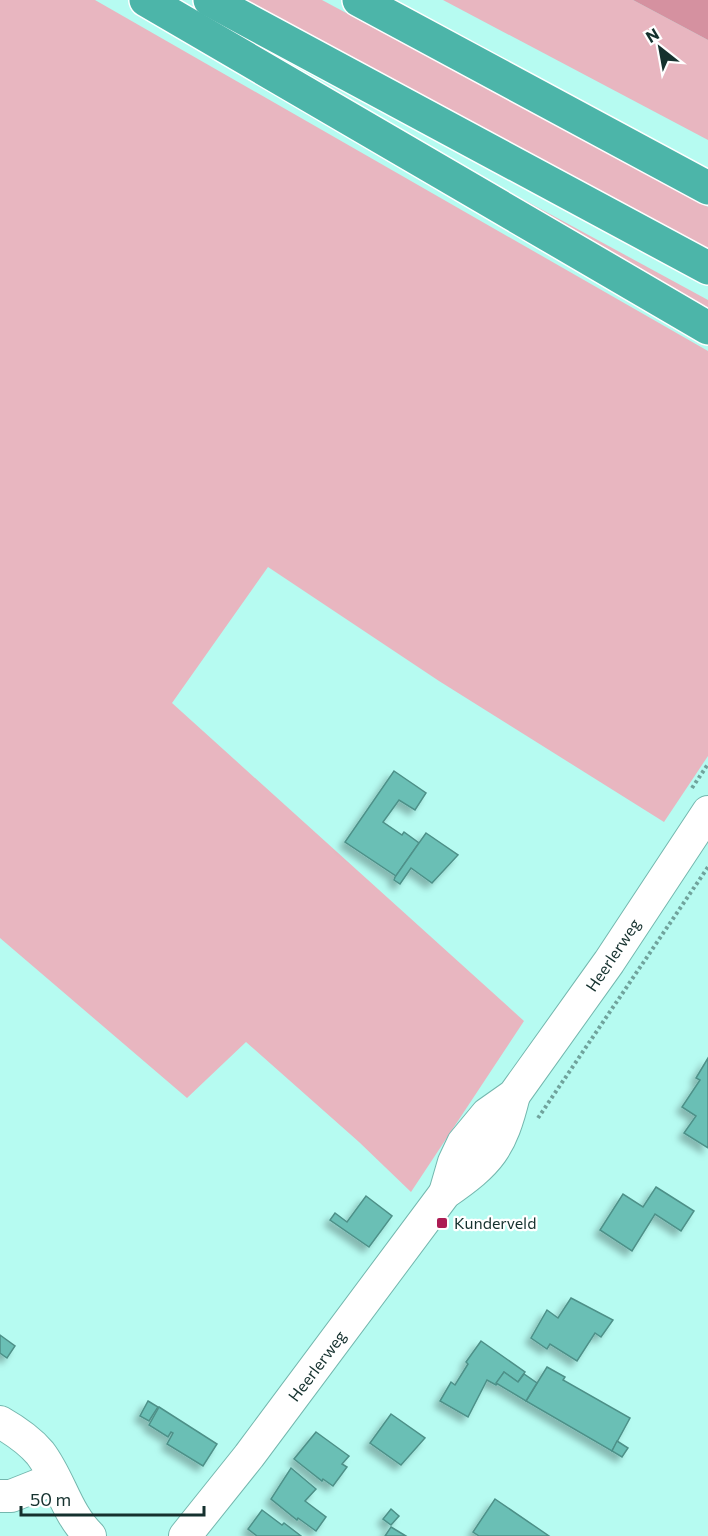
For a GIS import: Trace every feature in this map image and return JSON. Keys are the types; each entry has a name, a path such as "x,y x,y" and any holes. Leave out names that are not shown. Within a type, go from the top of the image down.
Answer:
{"highway":[{"path":"146,0 708,328"},
{"path":"210,0 708,268"},
{"path":"359,0 708,188"}],"street":[{"name":"Heerlerweg","path":"185,1536 263,1437 445,1193 454,1162 468,1136 488,1114 514,1095 609,962 708,812"},
{"path":"0,1422 33,1446 79,1524 90,1536"},
{"path":"0,1496 11,1496 54,1479"}],"shaded area":[{"path":"0,0 95,0 708,351 708,756 664,822 439,681 268,567 172,703 524,1021 411,1192 359,1142 246,1042 187,1098 0,938"},
{"path":"237,0 322,0 708,207 708,251"},
{"path":"443,0 633,0 708,40 708,140"},
{"path":"633,0 708,0 708,40"},
{"path":"340,100 708,300 708,316"}],"building":[{"path":"394,771 426,793 415,810 399,800 383,822 402,835 404,832 419,843 396,876 345,842"},
{"path":"426,833 458,855 432,883 411,868 400,884 394,880 395,877"},
{"path":"708,1058 708,1148 684,1133 696,1116 682,1107 700,1080 696,1078"},
{"path":"656,1187 694,1211 681,1231 655,1214 632,1251 600,1230 623,1194 643,1207"},
{"path":"366,1196 392,1216 369,1247 330,1220 335,1213 347,1222"},
{"path":"571,1298 613,1320 601,1337 595,1333 577,1361 550,1344 547,1349 531,1338 547,1310 558,1318"},
{"path":"0,1335 15,1346 7,1358 0,1353"},
{"path":"481,1341 525,1372 518,1382 504,1372 496,1385 487,1380 468,1417 440,1401 451,1382 455,1385 468,1364 466,1362"},
{"path":"547,1367 565,1377 563,1380 630,1418 612,1451 526,1401"},
{"path":"504,1372 518,1382 524,1374 537,1383 526,1401 496,1383"},
{"path":"148,1401 158,1407 149,1421 140,1416"},
{"path":"159,1407 217,1444 203,1466 167,1444 173,1433 171,1432 168,1437 149,1425"},
{"path":"391,1414 425,1438 401,1465 370,1443"},
{"path":"316,1432 349,1456 342,1464 347,1467 333,1486 323,1479 322,1481 294,1459"},
{"path":"617,1441 628,1448 622,1457 612,1451"},
{"path":"291,1468 316,1489 305,1501 326,1517 316,1531 298,1518 297,1520 271,1499"},
{"path":"495,1499 549,1536 479,1536 473,1532"},
{"path":"391,1509 399,1516 391,1525 383,1519"},
{"path":"262,1510 301,1536 257,1536 248,1529"},
{"path":"391,1527 406,1536 385,1536"}],"place":[{"name":"Kunderveld","path":"442,1223"}]}
